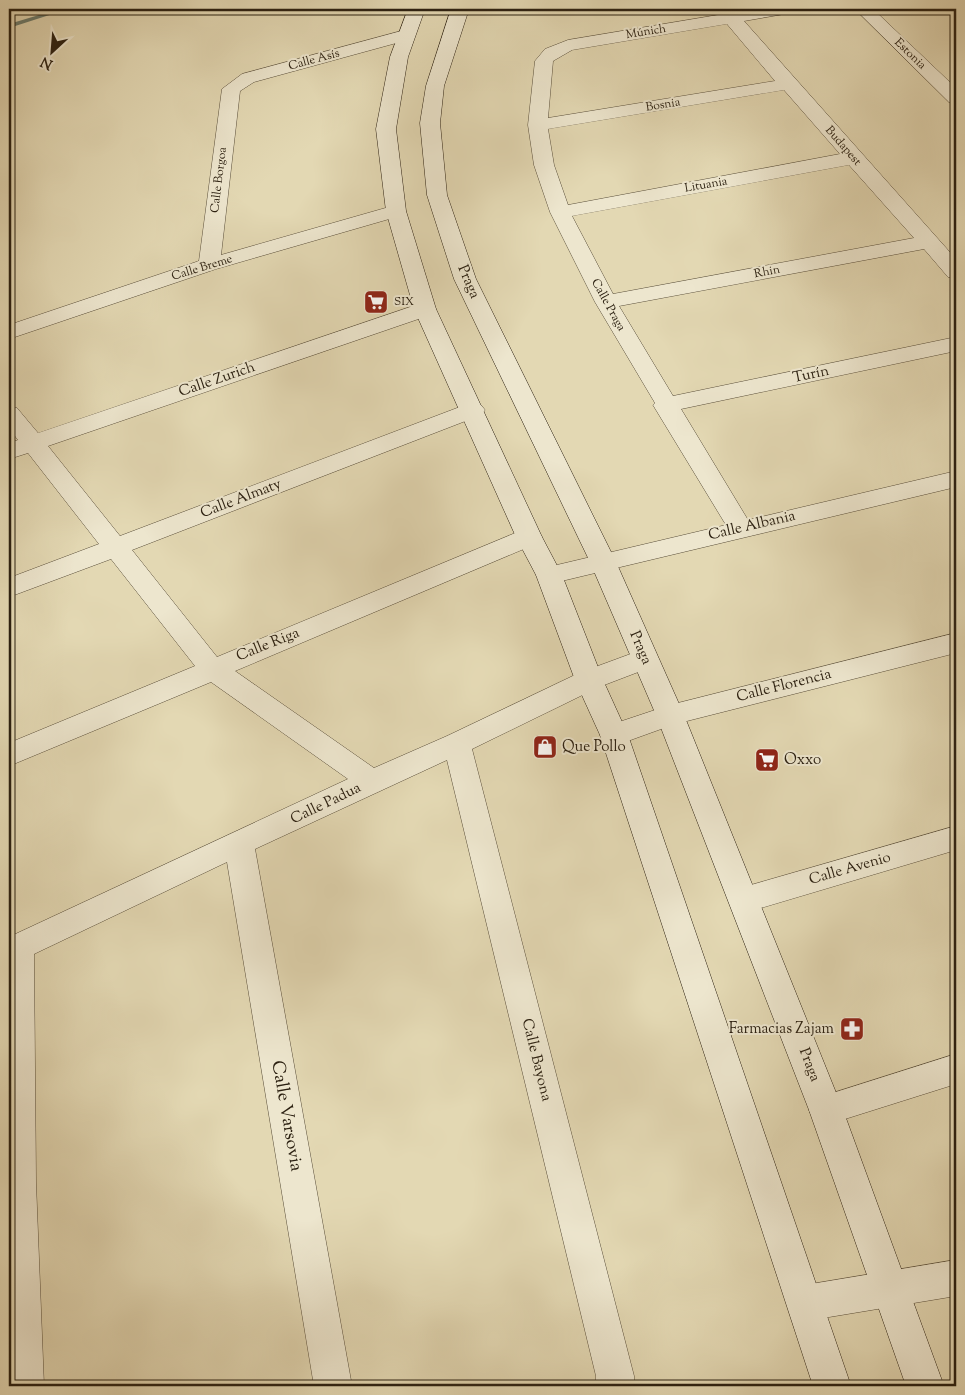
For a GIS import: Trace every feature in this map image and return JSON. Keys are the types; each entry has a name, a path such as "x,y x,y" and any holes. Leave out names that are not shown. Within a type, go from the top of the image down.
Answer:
{"street":[{"path":"416,9 405,35 392,87 386,129 396,211 425,309 473,410 529,537 549,575 589,680 614,735 832,1386"},
{"name":"Praga","path":"460,9 435,86 430,124 437,195 465,278 603,562 670,715 826,1110 925,1386"},
{"name":"Múnich","path":"544,61 547,55 568,45 784,9"},
{"name":"Estonia","path":"863,9 956,98"},
{"name":"Budapest","path":"732,18 927,242 956,272"},
{"name":"Calle Asís","path":"229,94 238,82 248,78 405,35"},
{"name":"Calle Praga","path":"544,61 538,125 544,165 560,212 606,302 665,405 740,528"},
{"name":"Bosnia","path":"538,125 788,84"},
{"name":"Calle Borgoa","path":"209,265 229,94"},
{"name":"Lituania","path":"560,212 853,158"},
{"name":"Calle Breme","path":"9,332 209,265 396,211"},
{"name":"Rhin","path":"606,302 927,242"},
{"name":"Calle Zurich","path":"21,447 425,309"},
{"name":"Turín","path":"665,405 956,344"},
{"name":"Calle Almaty","path":"9,588 473,410"},
{"path":"9,413 21,447 116,547 212,668 372,781"},
{"name":"Calle Albania","path":"549,575 740,528 956,479"},
{"name":"Calle Riga","path":"9,755 212,668 529,537"},
{"name":"Calle Florencia","path":"614,735 670,715 956,643"},
{"name":"Calle Padua","path":"13,949 239,845 372,781 457,744 589,680 644,659"},
{"name":"Calle Bayona","path":"457,744 615,1381"},
{"name":"Calle Avenio","path":"744,900 956,838"},
{"name":"Calle Varsovia","path":"239,845 333,1386"},
{"path":"13,949 14,1185 25,1386"},
{"path":"826,1110 956,1069"},
{"path":"805,1303 956,1278"}],"waterway":[{"path":"9,26 65,9"}],"place":[{"name":"SIX","path":"376,302"},
{"name":"Que Pollo","path":"545,747"},
{"name":"Oxxo","path":"767,760"},
{"name":"Farmacias Zajam","path":"852,1029"}]}
